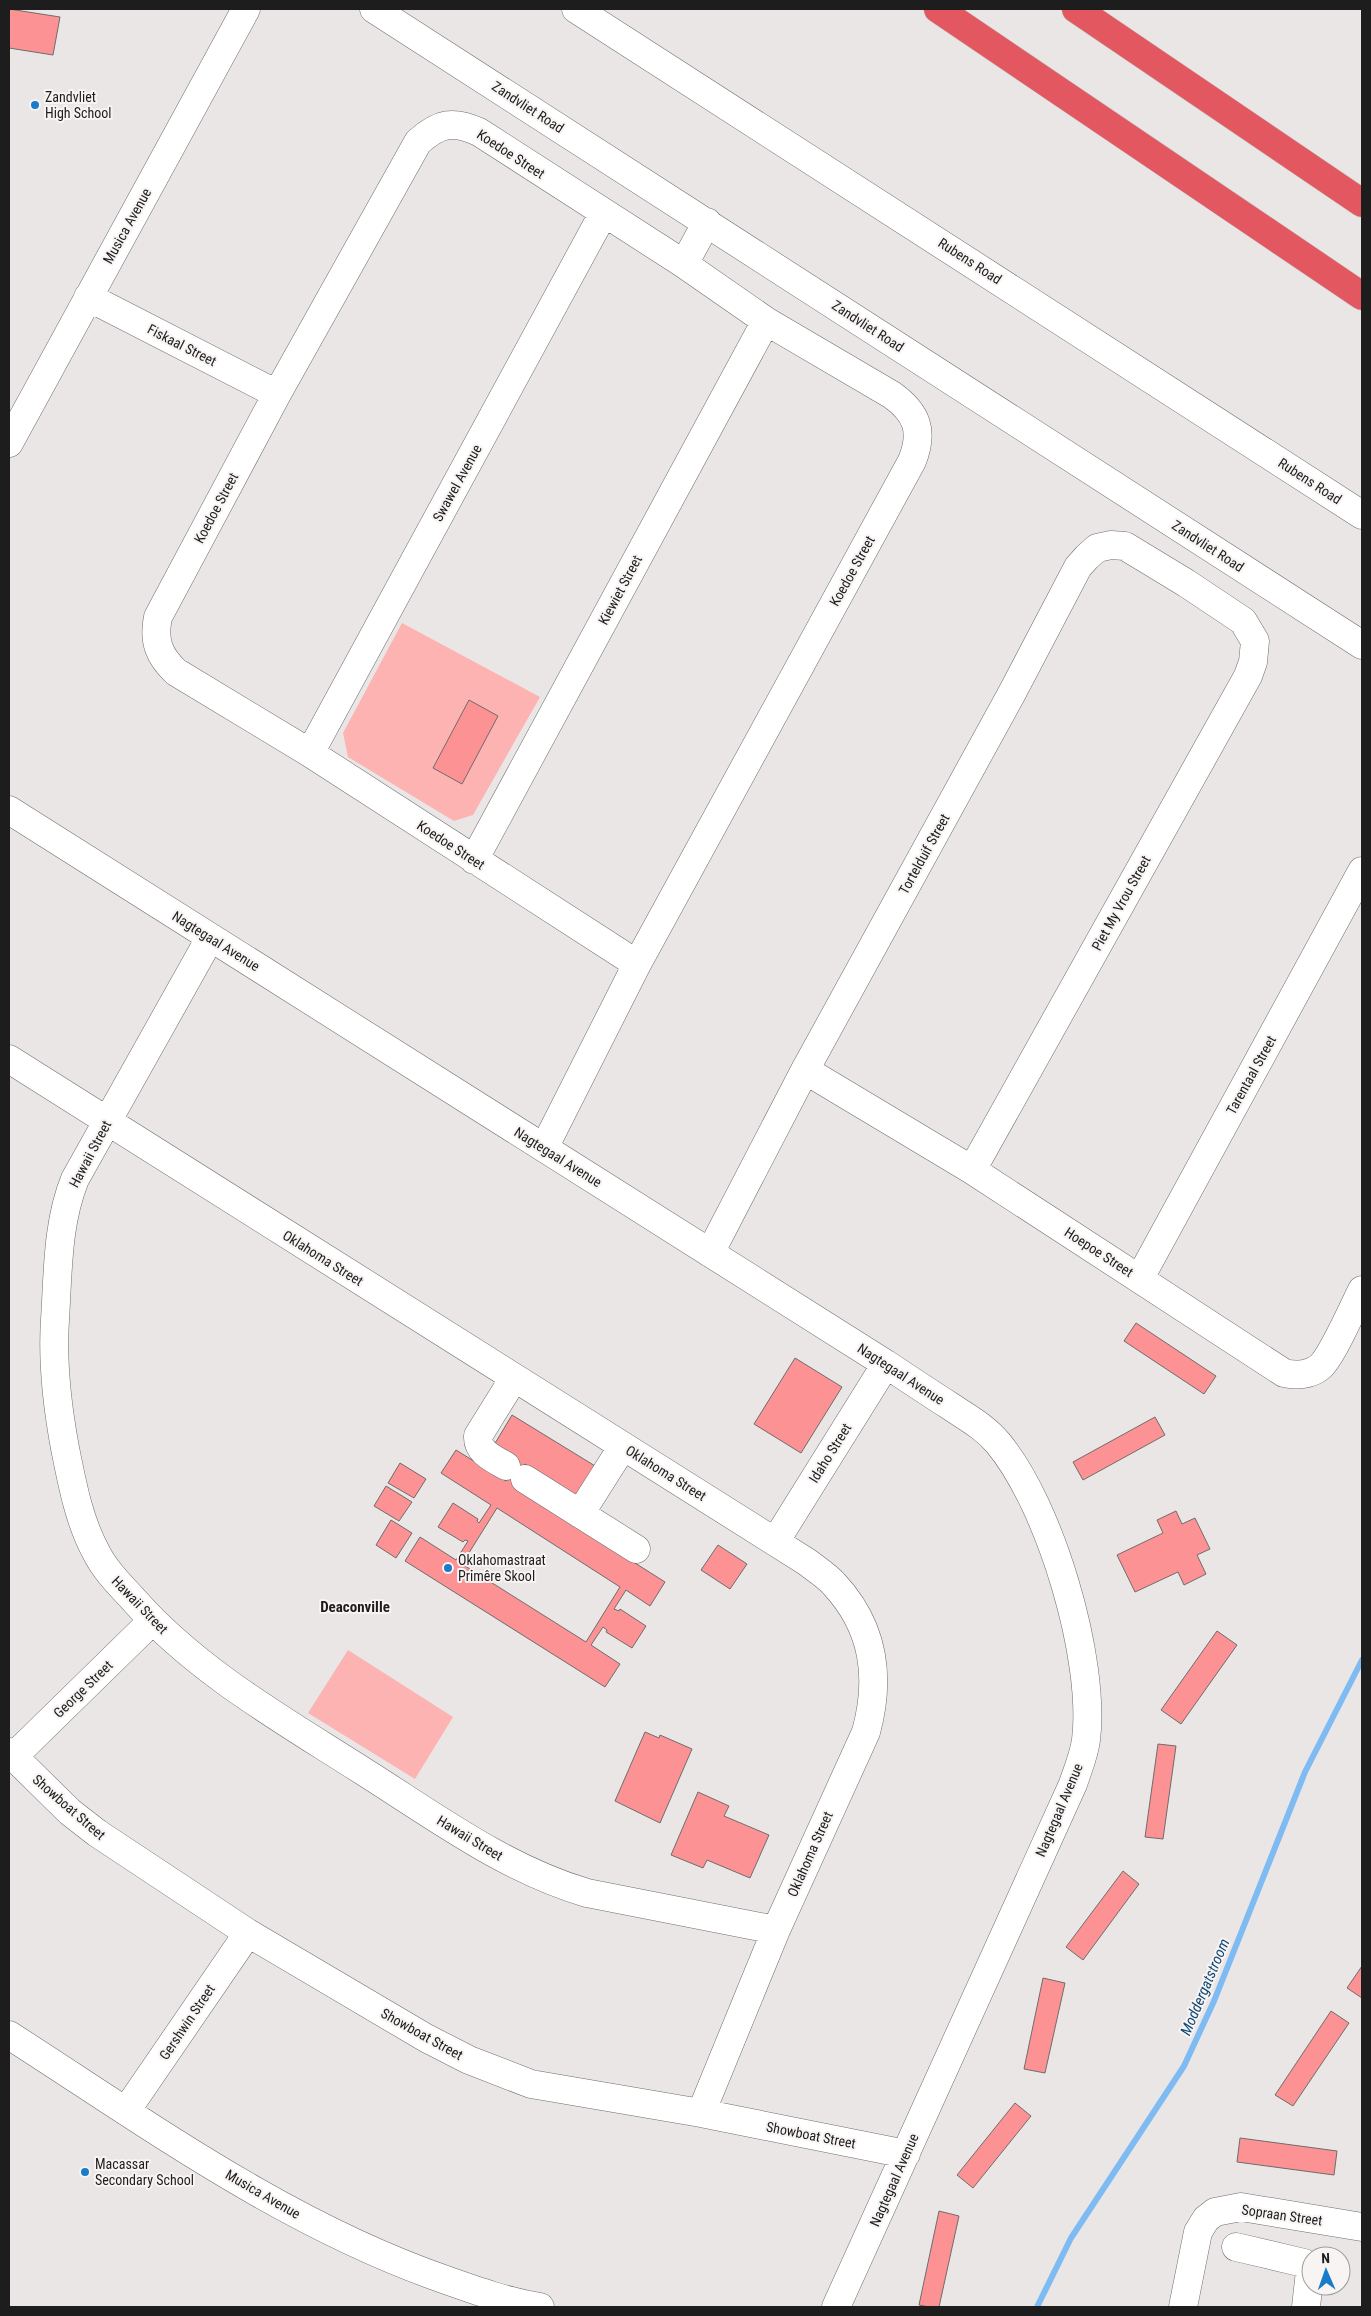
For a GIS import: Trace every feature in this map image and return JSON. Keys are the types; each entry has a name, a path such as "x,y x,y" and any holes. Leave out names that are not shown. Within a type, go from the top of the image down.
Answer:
{"highway":[{"path":"938,9 1362,296"},
{"path":"1076,9 1362,203"}],"street":[{"name":"Musica Avenue","path":"9,443 246,9"},
{"name":"Zandvliet Road","path":"374,9 1362,645"},
{"name":"Rubens Road","path":"576,9 1362,515"},
{"name":"Koedoe Street","path":"544,1148 637,964 916,451 918,430 913,414 903,403 766,320 684,264 473,130 455,124 441,126 429,132 418,142 276,394 158,617 156,640 159,651 165,661 176,672 310,753 637,964"},
{"name":"Swawel Avenue","path":"310,753 604,214"},
{"path":"684,264 707,222"},
{"name":"Fiskaal Street","path":"88,297 276,394"},
{"name":"Kiewiet Street","path":"474,860 766,320"},
{"name":"Tortelduif Street","path":"710,1253 805,1070 1012,693 1078,567 1098,548 1111,545 1125,546 1243,621 1250,632"},
{"path":"1186,583 1207,546"},
{"name":"Piet My Vrou Street","path":"972,1170 1248,676 1253,662 1255,641 1250,632"},
{"name":"Nagtegaal Avenue","path":"9,810 886,1364 976,1423 997,1442 1018,1471 1046,1530 1076,1624 1087,1707 1086,1739 1073,1784 836,2307"},
{"name":"Tarentaal Street","path":"1140,1278 1362,871"},
{"name":"Hawaii Street","path":"210,938 75,1179 65,1207 59,1255 54,1335 54,1385 70,1469 88,1536 97,1554 110,1573 152,1622 200,1663 280,1718 467,1837 535,1874 561,1885 620,1901 776,1930"},
{"name":"Oklahoma Street","path":"9,1059 106,1122 807,1562 833,1582 847,1598 866,1635 874,1674 874,1693 866,1732 776,1930 700,2113"},
{"name":"Hoepoe Street","path":"805,1070 972,1170 1275,1368 1294,1375 1314,1371 1321,1365 1362,1290"},
{"name":"Idaho Street","path":"775,1542 886,1364"},
{"path":"514,1378 478,1436 479,1447 515,1473 636,1550"},
{"path":"580,1514 623,1446"},
{"name":"George Street","path":"11,1754 152,1622"},
{"name":"Showboat Street","path":"11,1754 70,1812 97,1833 248,1933 426,2038 469,2060 505,2074 551,2088 700,2113 906,2154"},
{"name":"Gershwin Street","path":"126,2111 248,1933"},
{"name":"Musica Avenue","path":"9,2035 204,2160 325,2230 408,2267 518,2303 540,2307"},
{"name":"Sopraan Street","path":"1183,2307 1198,2232 1206,2219 1215,2212 1241,2207 1362,2227"},
{"path":"1236,2247 1304,2262 1310,2271 1306,2307"}],"shaded area":[{"path":"402,623 540,697 473,815 454,821 348,757 343,733"},
{"path":"348,1650 453,1717 415,1779 308,1713"}],"building":[{"path":"9,9 60,17 53,55 9,48"},
{"path":"469,700 498,716 462,784 433,768"},
{"path":"1136,1323 1216,1376 1204,1394 1124,1341"},
{"path":"795,1358 842,1387 801,1453 754,1424"},
{"path":"512,1415 600,1469 581,1499 525,1464 512,1485 665,1582 650,1606 626,1590 614,1609 619,1611 620,1609 646,1626 632,1648 606,1632 607,1630 603,1627 591,1645 620,1664 605,1687 405,1561 420,1537 456,1560 468,1541 465,1540 463,1542 438,1527 453,1503 478,1519 479,1523 491,1505 441,1473 456,1450 506,1481 519,1461 494,1445","holes":["497,1508 620,1587 586,1642 462,1564"]},
{"path":"1155,1417 1165,1435 1083,1480 1073,1462"},
{"path":"400,1463 426,1479 414,1498 388,1483"},
{"path":"386,1486 412,1502 399,1521 374,1506"},
{"path":"1176,1511 1182,1524 1195,1518 1210,1549 1197,1555 1206,1574 1184,1585 1178,1572 1135,1592 1117,1555 1163,1533 1157,1520"},
{"path":"391,1520 412,1533 396,1558 376,1545"},
{"path":"718,1545 747,1564 730,1589 701,1570"},
{"path":"1217,1631 1237,1645 1181,1724 1161,1710"},
{"path":"645,1732 659,1738 660,1735 692,1749 660,1823 615,1801"},
{"path":"1158,1744 1176,1746 1163,1839 1145,1837"},
{"path":"698,1792 729,1806 724,1816 769,1835 750,1878 707,1860 703,1868 671,1855"},
{"path":"1123,1871 1139,1884 1083,1960 1066,1947"},
{"path":"1362,1966 1362,1998 1347,1988"},
{"path":"1043,1978 1065,1983 1045,2073 1024,2069"},
{"path":"1331,2011 1349,2023 1293,2106 1275,2095"},
{"path":"1015,2103 1031,2116 973,2188 957,2175"},
{"path":"1240,2138 1337,2151 1334,2175 1237,2162"},
{"path":"939,2211 959,2216 939,2307 929,2307 919,2305"}],"waterway":[{"name":"Moddergatstroom","path":"1037,2307 1071,2238 1184,2066 1214,2001 1305,1772 1362,1660"}],"place":[{"name":"Zandvliet High School","path":"35,105"},
{"name":"Oklahomastraat Primêre Skool","path":"448,1568"},
{"name":"Macassar Secondary School","path":"85,2172"}],"district":[{"name":"Deaconville","path":"355,1607"}]}
